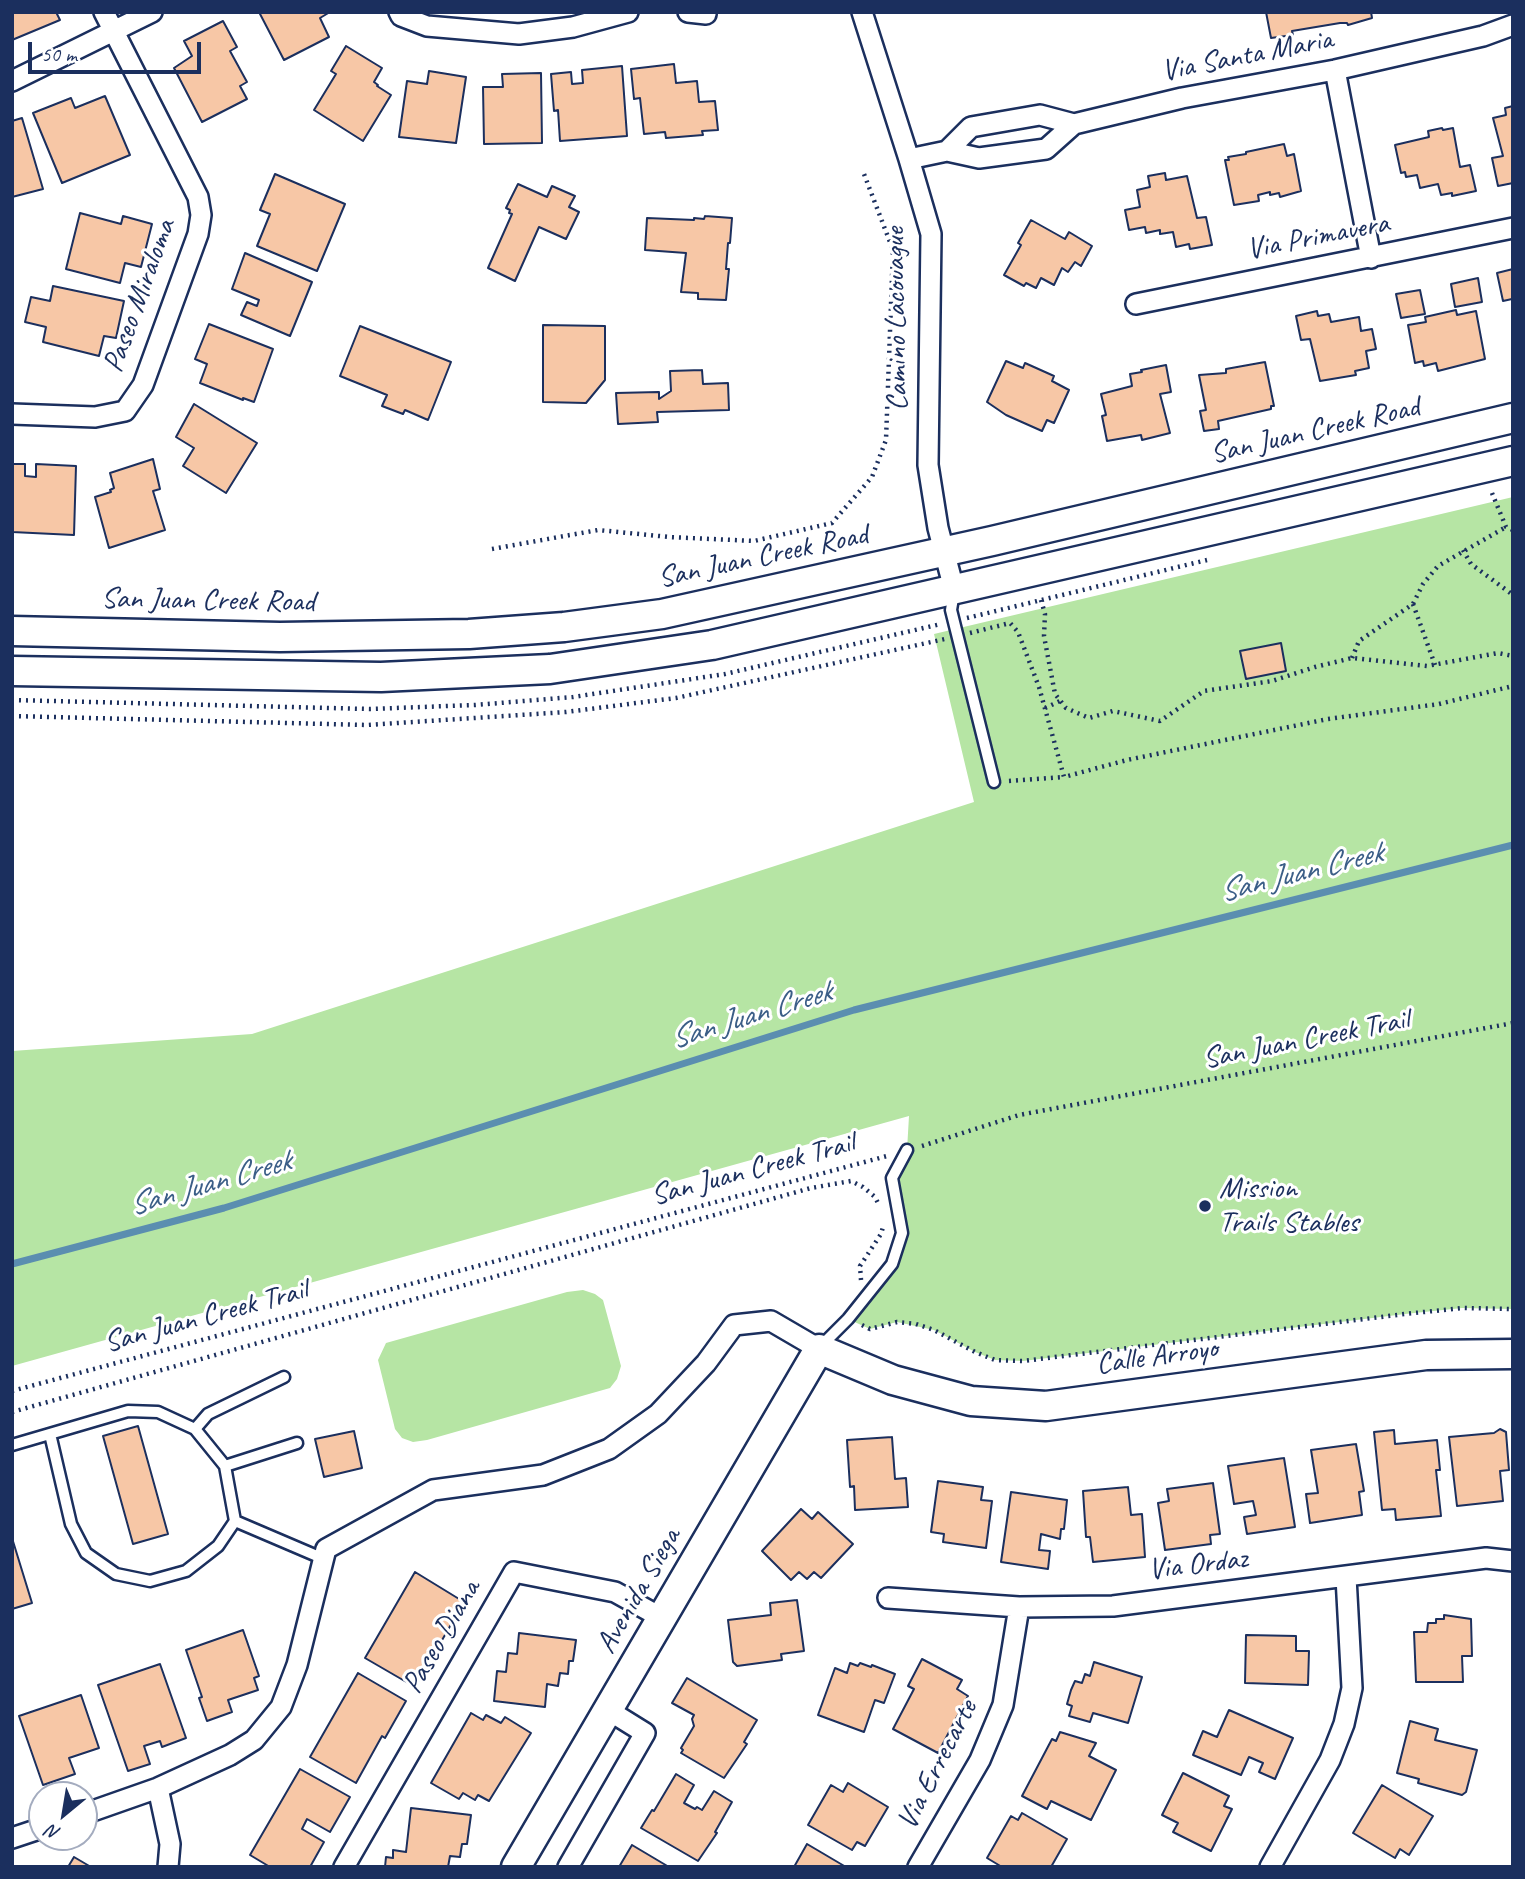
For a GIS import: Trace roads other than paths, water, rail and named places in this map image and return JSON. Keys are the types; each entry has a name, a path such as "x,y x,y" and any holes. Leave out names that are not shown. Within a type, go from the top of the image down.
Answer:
{"street":[{"name":"Paseo Miraloma","path":"12,414 95,417 125,411 143,385 198,234 201,215 198,197 104,12"},
{"path":"12,81 152,12"},
{"path":"399,12 401,16 427,26 519,34 572,27 628,12"},
{"name":"Camino Lacouague","path":"862,12 931,234 928,465 938,528 954,589"},
{"name":"Via Santa Maria","path":"909,159 947,151 979,158 1046,149 1074,124 1182,98 1335,70 1483,36 1513,25"},
{"path":"1335,70 1371,258"},
{"name":"Via Santa Maria","path":"947,151 971,127 1040,115 1074,124"},
{"path":"1008,121 1013,153"},
{"name":"Via Primavera","path":"1136,304 1513,228"},
{"name":"San Juan Creek Road","path":"12,631 280,638 469,634 564,627 662,614 945,551 1513,418"},
{"path":"12,671 382,677 550,669 712,645 1513,461"},
{"path":"98,1809 158,1788 230,1755 254,1740 281,1707 297,1665 326,1549 433,1490 543,1475 609,1449 658,1414 706,1363 734,1325 771,1321 818,1349"},
{"name":"Calle Arroyo","path":"818,1349 893,1380 971,1401 1046,1406 1426,1355 1513,1354"},
{"name":"Avenida Siega","path":"516,1867 818,1349"},
{"name":"Via Ordaz","path":"888,1598 1020,1607 1113,1606 1486,1558 1513,1561"},
{"name":"Paseo Diana","path":"344,1867 514,1572 615,1592 662,1618"},
{"path":"1270,1867 1330,1760 1344,1724 1352,1688 1346,1577"},
{"name":"Via Errecarte","path":"918,1867 980,1760 1003,1705 1020,1607"},
{"path":"568,1867 645,1733 608,1710"},
{"path":"158,1788 170,1844 168,1867"}],"lane":[{"path":"954,589 951,610 994,782"},
{"path":"818,1349 848,1320 892,1264 902,1233 892,1178 907,1150"},
{"path":"195,1429 208,1414 284,1377"},
{"path":"12,1445 128,1411 158,1412 195,1429 225,1466 235,1521 218,1546 186,1571 150,1581 116,1574 86,1553 71,1524 50,1434"},
{"path":"225,1466 297,1443"},
{"path":"235,1521 324,1559"}],"waterway":[{"name":"San Juan Creek","path":"12,1264 224,1208 854,1010 1513,845"}],"place":[{"name":"Mission Trails Stables","path":"1205,1206"}]}
